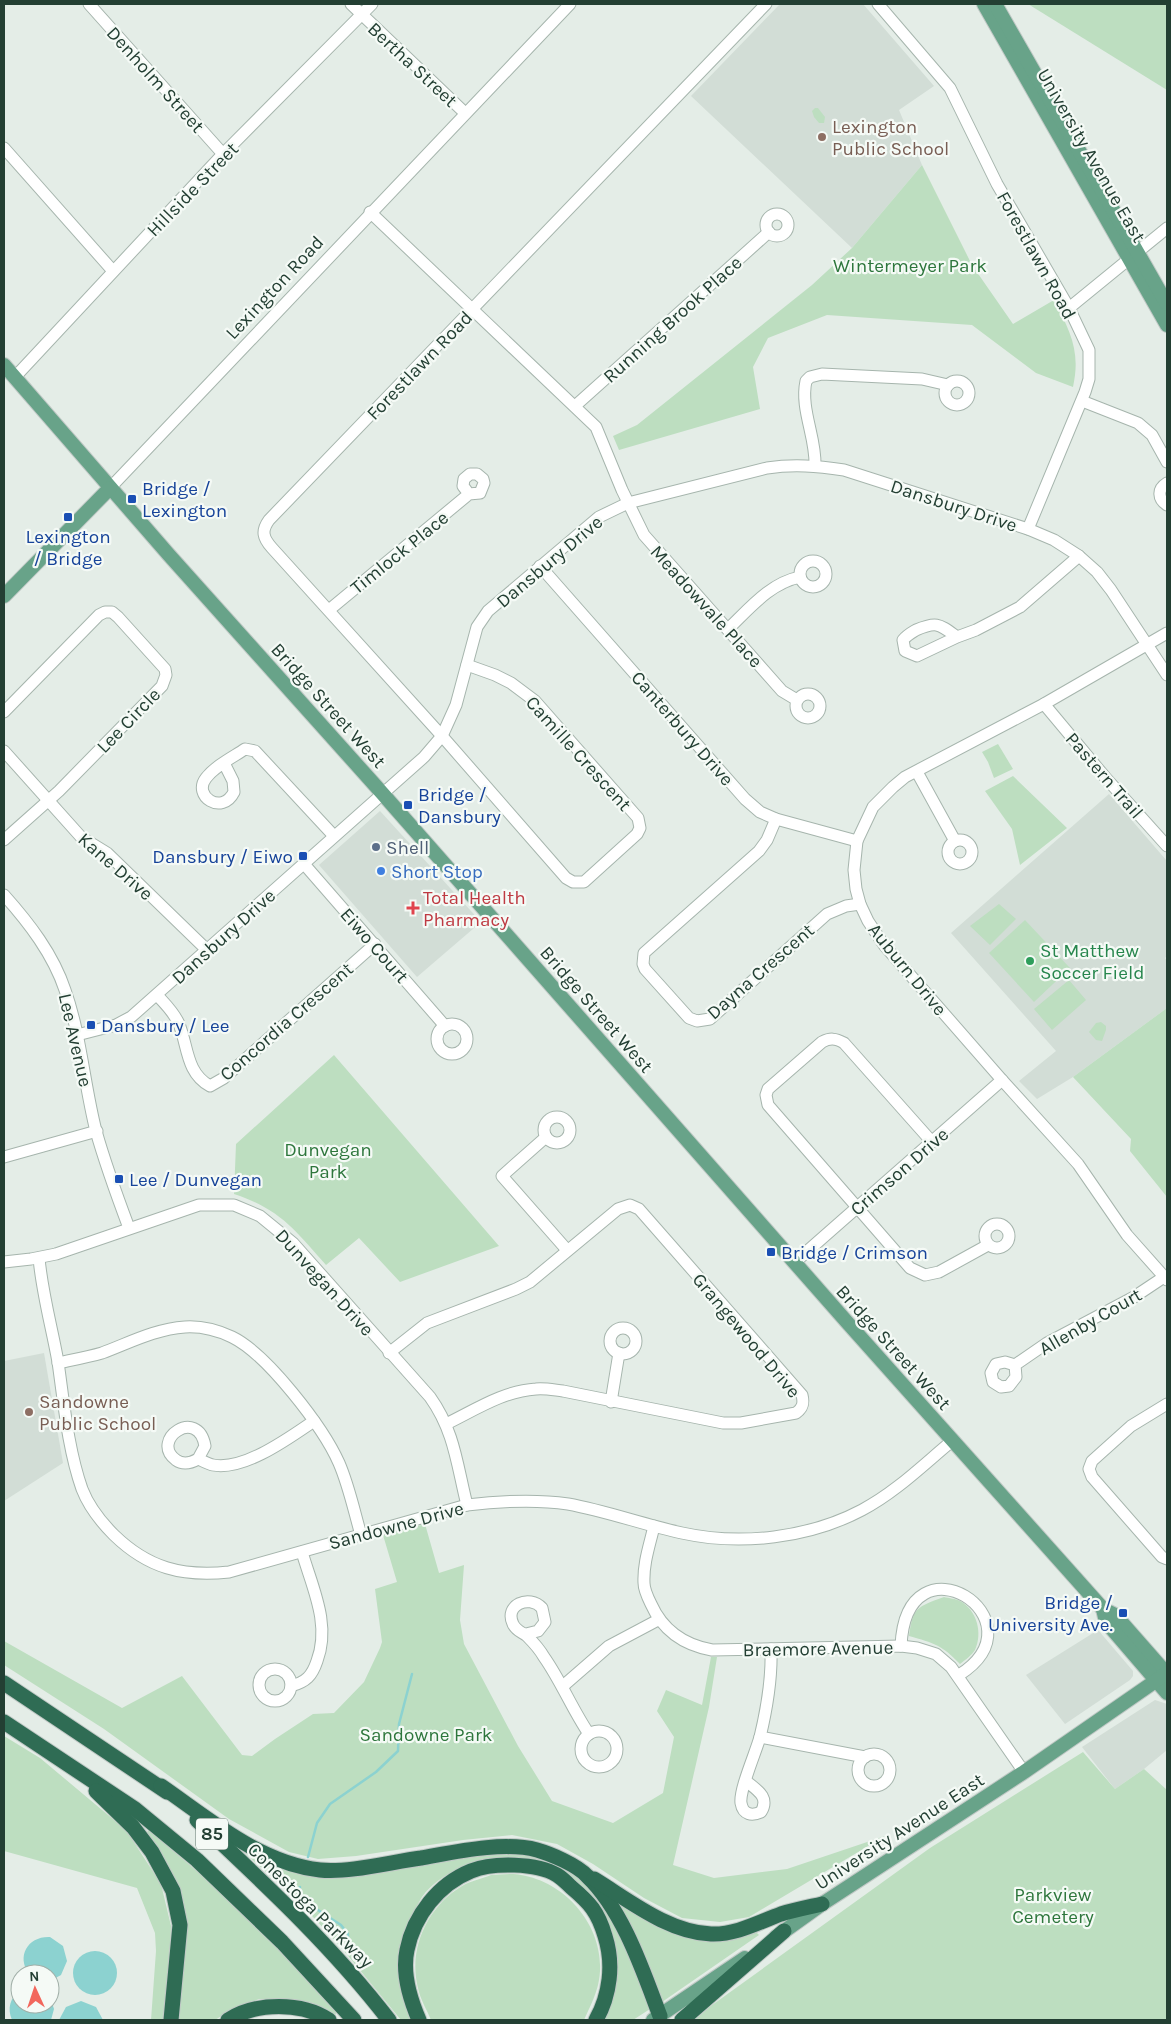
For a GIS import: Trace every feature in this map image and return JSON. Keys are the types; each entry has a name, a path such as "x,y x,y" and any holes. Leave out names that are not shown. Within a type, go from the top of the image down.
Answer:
{"highway":[{"name":"Conestoga Parkway","path":"4,1683 161,1786 292,1909 361,1983 389,2020"},
{"name":"85","path":"4,1722 135,1809 197,1860 282,1942 354,2020"},
{"path":"62,1759 133,1827 152,1852 173,1890 180,1925 171,2020"},
{"path":"161,1786 246,1844 278,1860 320,1870 363,1868 492,1847 536,1849 552,1855 646,1912 679,1928 712,1934 748,1928 782,1914 822,1904"},
{"path":"419,2020 411,2002 406,1974 406,1951 416,1922 438,1891 472,1870 495,1865 520,1866 556,1875 590,1903 601,1923 609,1947 611,1965 604,2006 596,2020"},
{"path":"587,1875 620,1922 638,1959 656,2018"},
{"path":"682,2020 784,1931"},
{"path":"228,2020 236,2015 267,2007 296,2007 323,2016 329,2020"}],"main road":[{"name":"University Avenue East","path":"984,4 1133,255 1167,304"},
{"name":"University Avenue East","path":"995,4 1133,255 1167,325"},
{"name":"Bridge Street West","path":"4,365 110,488 382,793 952,1441 1104,1609 1115,1615 1164,1675 1167,1693"},
{"name":"Lexington Road","path":"4,596 110,488"},
{"name":"University Avenue East","path":"656,2018 822,1904 1024,1772 1164,1675"}],"street":[{"name":"Denholm Street","path":"89,4 223,154"},
{"name":"Bertha Street","path":"351,4 361,16 466,113"},
{"name":"Hillside Street","path":"15,377 223,154 372,4"},
{"name":"Lexington Road","path":"110,488 370,212 570,4"},
{"name":"Forestlawn Road","path":"442,736 428,724 266,541 263,533 265,526 766,4"},
{"name":"Forestlawn Road","path":"878,4 950,88 997,184 1069,308 1089,350 1089,379 1082,401 1028,529"},
{"path":"4,148 113,271"},
{"name":"Meadowvale Place","path":"370,212 596,427 628,503 644,535 782,691 797,700"},
{"path":"1069,308 1167,228"},
{"name":"Running Brook Place","path":"575,406 769,232"},
{"path":"814,465 815,453 804,399 806,382 810,377 822,374 922,379 948,385"},
{"path":"1082,401 1138,423 1152,435 1167,462"},
{"name":"Dansbury Drive","path":"77,1035 116,1025 131,1017 424,757 442,736 456,705 477,627 488,611 599,517 628,503 767,468 790,465 814,465 844,470 1028,529 1054,540 1079,556 1097,572 1167,675"},
{"path":"1167,483 1162,486 1160,494 1162,501 1167,505"},
{"name":"Timlock Place","path":"329,610 469,494"},
{"path":"957,637 976,630 1020,607 1079,556"},
{"name":"Canterbury Drive","path":"540,566 745,799 760,812 776,819 857,840"},
{"path":"728,629 772,588 800,577"},
{"name":"Lee Circle","path":"4,712 99,615 105,612 112,612 118,617 165,669 166,675 162,686 48,801 4,840"},
{"name":"Auburn Drive","path":"1166,1279 1128,1235 1078,1164 884,945 860,904 854,870 857,840 873,807 893,787 917,772 1044,704 1167,633"},
{"name":"Camille Crescent","path":"442,736 566,878 573,882 584,882 637,834 640,828 638,818 535,702 511,683 467,665"},
{"name":"Pastern Trail","path":"1044,704 1105,777 1167,846"},
{"path":"224,764 244,749 256,751 334,836"},
{"path":"4,751 48,801"},
{"path":"917,772 955,841"},
{"name":"Kane Drive","path":"48,801 81,837 107,853 207,950"},
{"name":"Dayna Crescent","path":"776,819 767,840 759,851 646,949 644,953 643,964 645,969 689,1018 697,1021 710,1019 827,914 846,906 860,904"},
{"name":"Eiwo Court","path":"304,864 445,1026"},
{"name":"Lee Avenue","path":"4,895 36,934 53,962 65,989 77,1035 97,1132 129,1228"},
{"name":"Concordia Crescent","path":"157,995 173,1012 179,1023 194,1072 200,1081 210,1086 224,1078 375,944"},
{"path":"932,1142 844,1043 837,1039 829,1038 822,1042 768,1089 766,1094 768,1105 910,1268 926,1275 939,1272 988,1245"},
{"name":"Crimson Drive","path":"795,1262 1002,1080"},
{"path":"4,1157 97,1132"},
{"path":"546,1137 502,1176 568,1250"},
{"name":"Dunvegan Drive","path":"4,1262 40,1258 56,1254 199,1205 234,1205 260,1216 293,1243 430,1398 453,1439 467,1505"},
{"name":"Grangewood Drive","path":"388,1352 426,1323 530,1282 618,1209 630,1205 640,1209 802,1395 803,1402 801,1410 796,1414 732,1424 538,1388 518,1391 498,1398 446,1424"},
{"name":"Sandowne Drive","path":"40,1258 72,1446 83,1491 101,1522 126,1546 145,1560 164,1568 207,1574 228,1572 467,1505 501,1501 567,1504 596,1510 682,1534 716,1539 784,1536 820,1527 861,1510 885,1496 952,1441"},
{"name":"Allenby Court","path":"1016,1365 1047,1343 1166,1279"},
{"path":"58,1363 100,1353 168,1329 199,1327 234,1338 252,1350 295,1396 314,1421 338,1462 362,1535"},
{"path":"610,1402 620,1353"},
{"path":"1167,1404 1131,1426 1092,1461 1089,1468 1092,1477 1162,1557 1167,1559"},
{"path":"198,1459 213,1465 231,1465 260,1454 314,1421"},
{"name":"Braemore Avenue","path":"654,1526 645,1562 644,1584 648,1600 658,1620 671,1633 687,1643 701,1648 723,1651 901,1646 917,1648 936,1654 959,1675 1024,1772"},
{"path":"291,1686 302,1683 314,1671 321,1650 323,1632 321,1614 302,1552"},
{"path":"901,1646 903,1623 906,1614 918,1599 938,1590 955,1591 965,1595 974,1601 985,1617 988,1630 983,1653 959,1675"},
{"path":"563,1686 609,1646 658,1620"},
{"path":"526,1634 544,1656 563,1686 578,1719 589,1734"},
{"path":"746,1781 760,1737 769,1692 771,1649"},
{"path":"760,1737 865,1757"}],"shaded area":[{"name":"Lexington Public School","path":"780,4 863,4 934,86 899,110 922,165 852,248 691,96"},
{"path":"1109,794 1167,861 1167,956 1165,958 1167,961 1167,1008 1073,1077 1037,1099 1019,1081 1056,1051 951,933"},
{"path":"380,811 481,922 417,977 319,865"},
{"name":"Sandowne Public School","path":"44,1353 63,1463 4,1501 4,1361"},
{"path":"1098,1630 1133,1671 1133,1676 1130,1680 1065,1724 1026,1675"},
{"path":"1155,1700 1167,1704 1167,1750 1115,1789 1082,1747"}],"green space":[{"path":"1028,4 1167,4 1167,90"},
{"path":"818,108 825,117 824,123 819,123 814,117 812,111"},
{"name":"Wintermeyer Park","path":"922,165 972,265 1013,324 1054,300 1065,322 1075,352 1076,363 1073,387 1036,373 972,325 827,315 768,338 753,367 760,409 619,450 613,436 637,425 812,285 852,248"},
{"path":"998,744 1013,769 994,778 982,752"},
{"path":"1013,776 1067,828 1020,865 1012,829 985,791"},
{"name":"St Matthew Soccer Field","path":"999,904 1016,919 990,945 970,926"},
{"name":"St Matthew Soccer Field","path":"1025,920 1070,968 1034,1002 989,953"},
{"name":"St Matthew Soccer Field","path":"1069,980 1086,1000 1052,1030 1034,1009"},
{"path":"1167,1008 1167,1197 1130,1151 1131,1139 1073,1077"},
{"path":"1101,1022 1106,1026 1102,1041 1096,1040 1089,1032 1096,1023"},
{"name":"Dunvegan Park","path":"334,1055 499,1246 400,1282 359,1238 326,1265 286,1222 263,1206 234,1194 236,1144"},
{"name":"Sandowne Park","path":"425,1524 439,1573 464,1565 460,1620 464,1644 518,1746 552,1801 613,1823 663,1793 674,1737 657,1711 666,1690 702,1705 711,1657 717,1657 709,1707 673,1865 714,1878 787,1869 885,1836 749,1917 720,1922 682,1918 644,1898 593,1864 557,1844 512,1835 463,1840 356,1856 318,1859 289,1852 229,1819 104,1729 4,1665 4,1641 122,1708 182,1676 242,1755 252,1756 313,1714 334,1713 364,1682 382,1642 375,1589 397,1582 383,1535"},
{"path":"944,1597 958,1600 966,1605 977,1622 978,1636 975,1650 960,1664 937,1645 909,1636 912,1619 918,1609"},
{"path":"4,1736 40,1758 126,1830 161,1884 171,1926 170,1962 163,2020 151,2020 156,1951 155,1933 137,1888 4,1851"},
{"name":"Parkview Cemetery","path":"1083,1752 1115,1789 1144,1769 1167,1790 1167,2020 695,2020 708,2008 930,1848"},
{"path":"149,1830 220,1891 279,1949 337,2012 335,2015 293,1999 259,1999 231,2010 215,2020 175,2020 184,1918 145,1834"},
{"path":"246,1849 304,1873 486,1852 516,1851 558,1860 603,1901 621,1934 650,2009 633,2020 602,2020 608,1927 553,1867 532,1860 515,1858 497,1859 463,1867 433,1885 422,1897 406,1928 399,1953 398,1965 401,1986 411,2020 401,2020 340,1946 301,1904 244,1852"},
{"path":"517,1874 539,1880 555,1888 570,1900 582,1914 592,1930 598,1947 600,1966 597,1989 584,2020 431,2020 420,1996 416,1973 418,1944 423,1930 439,1905 450,1895 465,1884 491,1875"},
{"path":"616,1900 681,1934 755,1931 759,1935 662,2002"}],"water":[{"path":"50,1937 63,1946 67,1961 60,1976 60,1964 25,1964 26,1948 42,1938"},
{"path":"91,1951 99,1951 111,1957 117,1973 111,1989 99,1995 91,1995 79,1989 73,1977 73,1969 79,1957"},
{"path":"81,2001 96,2007 103,2020 59,2020 66,2007"},
{"path":"11,2014 53,2014 51,2020 12,2020"}],"waterway":[{"path":"308,1857 317,1823 330,1804 376,1772 398,1751 399,1724 412,1674"},
{"path":"300,1887 301,1899 341,1925 348,1934 348,1943"}],"place":[{"name":"Lexington Public School","path":"822,137"},
{"name":"Bridge / Lexington","path":"132,499"},
{"name":"Lexington / Bridge","path":"68,517"},
{"name":"Bridge / Dansbury","path":"408,805"},
{"name":"Shell","path":"376,847"},
{"name":"Dansbury / Eiwo","path":"303,856"},
{"name":"Short Stop","path":"381,871"},
{"name":"Total Health Pharmacy","path":"413,908"},
{"name":"St Matthew Soccer Field","path":"1030,961"},
{"name":"Dansbury / Lee","path":"91,1025"},
{"name":"Lee / Dunvegan","path":"119,1179"},
{"name":"Bridge / Crimson","path":"771,1252"},
{"name":"Sandowne Public School","path":"29,1412"},
{"name":"Bridge / University Ave.","path":"1123,1613"}]}
